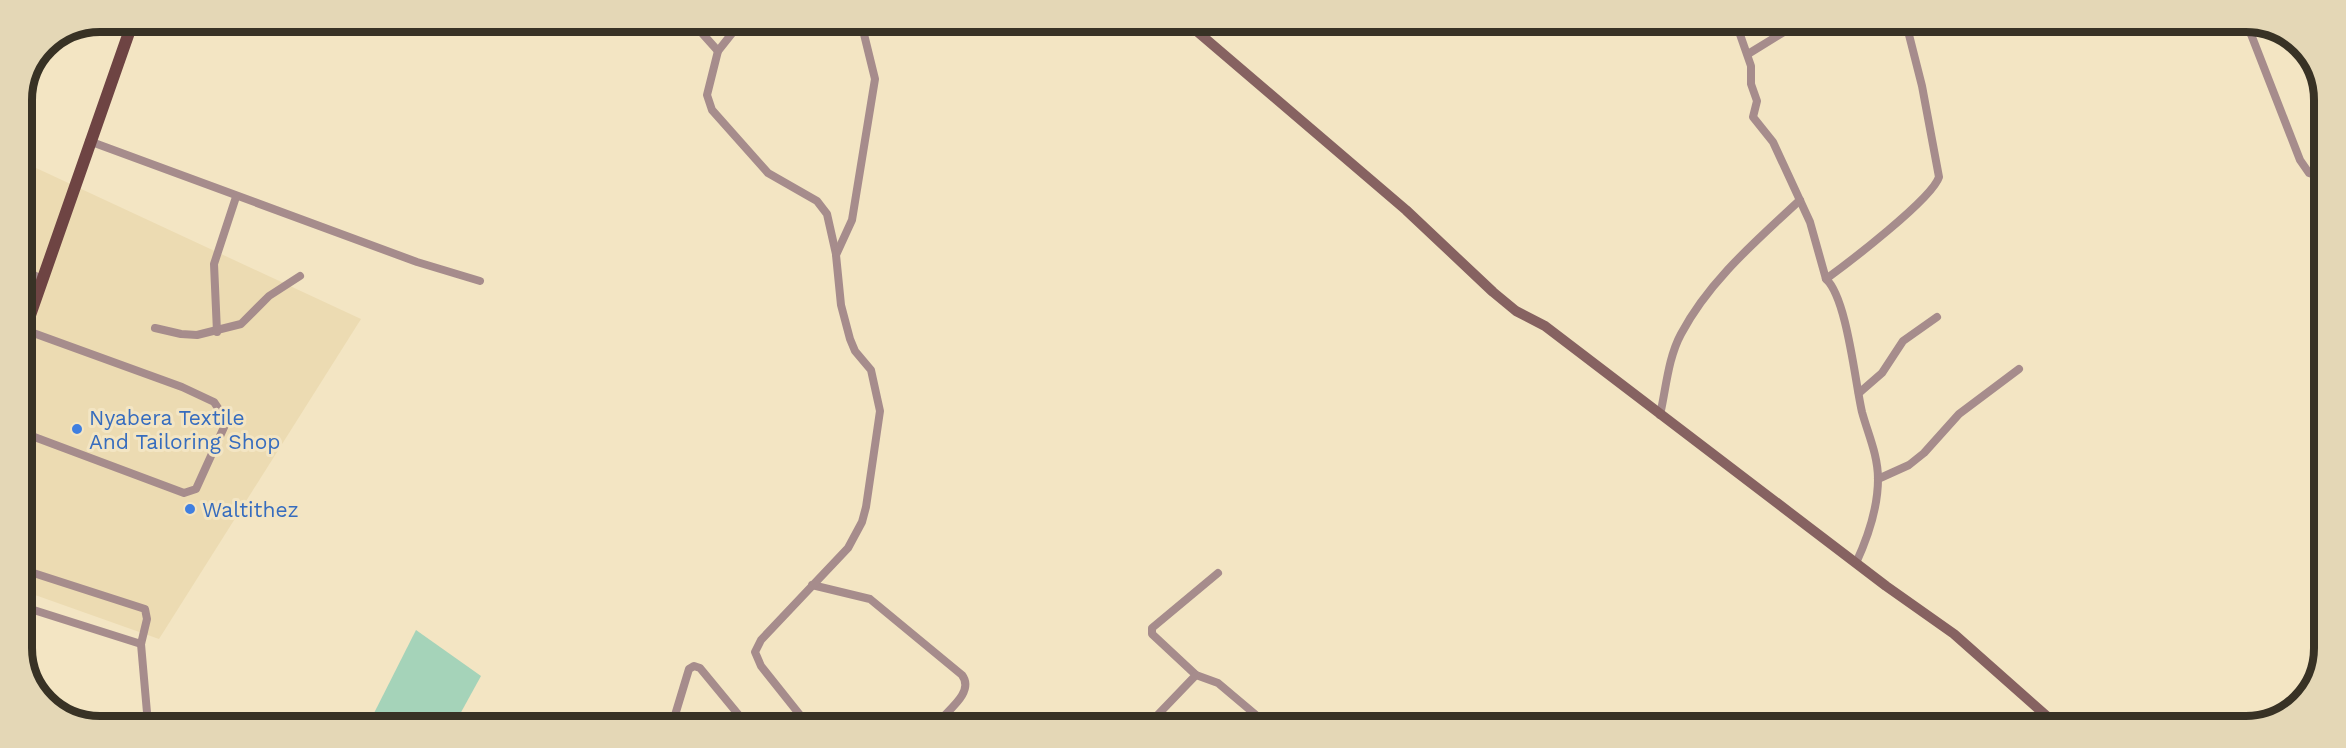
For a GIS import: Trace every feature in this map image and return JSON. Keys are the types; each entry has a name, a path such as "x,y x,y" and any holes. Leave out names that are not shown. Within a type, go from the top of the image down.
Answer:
{"main road":[{"path":"32,310 89,141 129,32"}],"street":[{"path":"701,32 718,51"},
{"path":"734,32 718,51 707,95 712,110 768,173 817,201 827,214 836,255 841,305 850,339 855,351 871,370 880,411 862,522 848,548 761,640 755,652 761,666 801,716"},
{"path":"836,255 852,220 875,79 863,32"},
{"path":"1198,32 1406,210 1508,305 1545,326 1856,563 1954,634 2047,716"},
{"path":"1739,32 1751,66 1751,84 1756,101 1753,117 1773,142 1810,222 1826,279 1831,284 1841,312 1876,457 1878,479 1866,542 1856,563"},
{"path":"1748,54 1784,32"},
{"path":"1826,279 1919,203 1936,184 1939,177 1922,86 1908,32"},
{"path":"2250,32 2300,160 2309,172 2314,174"},
{"path":"89,141 417,262 480,281"},
{"path":"217,332 214,264 236,197"},
{"path":"1660,414 1672,359 1686,326 1730,267 1800,200"},
{"path":"32,274 43,280"},
{"path":"155,328 181,334 217,332 241,324 269,296 300,276"},
{"path":"1859,393 1882,373 1903,342 1936,316"},
{"path":"32,338 182,387 214,402 222,414 225,425 196,489 184,493 32,436"},
{"path":"1878,479 1909,465 1924,453 1959,414 2019,369"},
{"path":"32,573 145,609 147,620 141,644 147,716"},
{"path":"1218,573 1151,631 1196,675 1218,683 1257,716"},
{"path":"812,585 870,599 962,675 966,680 966,689 943,716"},
{"path":"32,609 141,644"},
{"path":"675,716 689,669 694,666 700,668 740,716"},
{"path":"1157,716 1196,675"}],"shaded area":[{"path":"32,166 361,319 159,639 32,594"}],"green space":[{"path":"416,630 481,676 459,716 373,716"}],"place":[{"name":"Nyabera Textile And Tailoring Shop","path":"77,429"},
{"name":"Waltithez","path":"190,509"}]}
